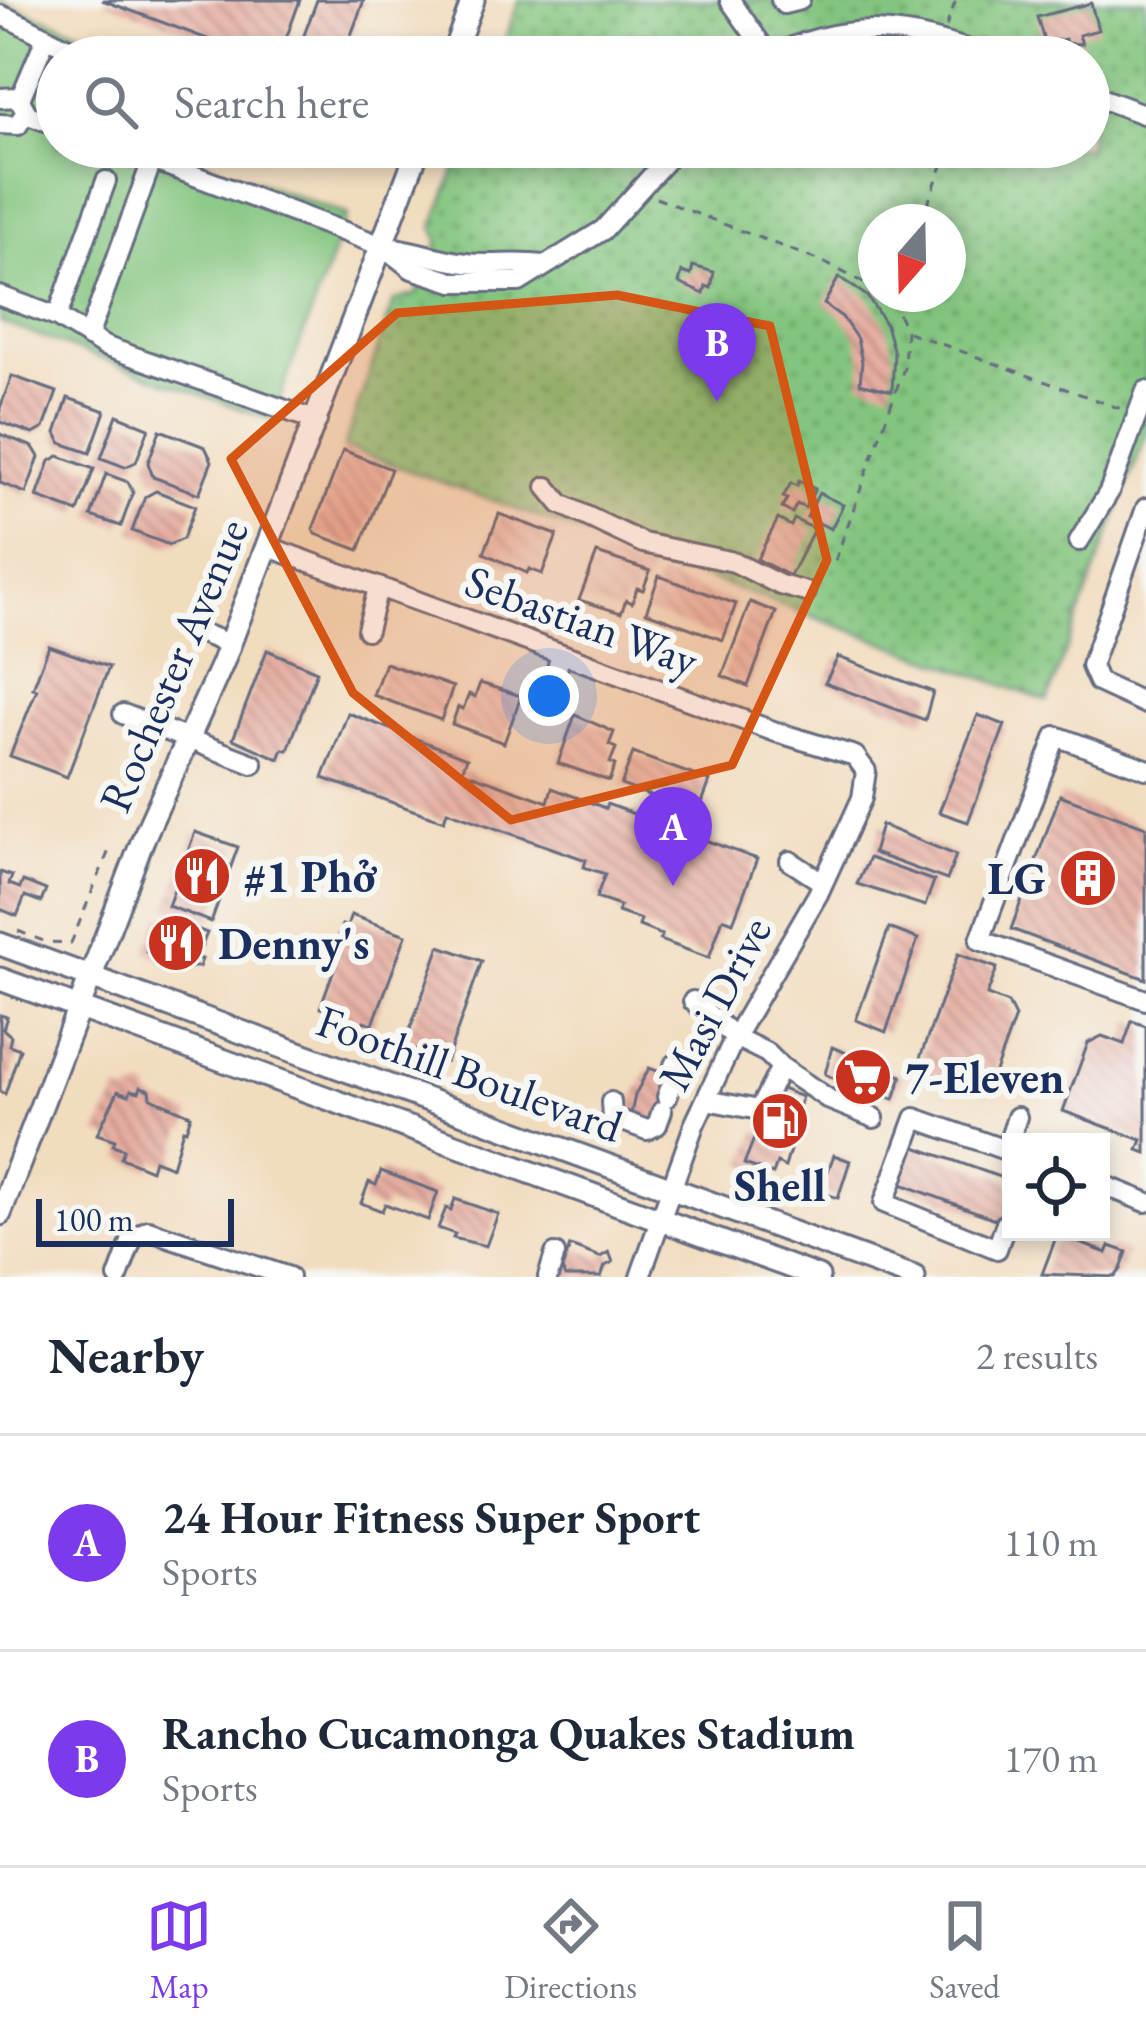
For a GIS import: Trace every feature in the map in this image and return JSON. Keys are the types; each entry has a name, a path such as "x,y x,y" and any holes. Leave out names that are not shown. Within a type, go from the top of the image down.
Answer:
{"main road":[{"path":"460,36 473,0"},
{"name":"Rochester Avenue","path":"0,1214 9,1163 230,644 410,168"},
{"name":"Foothill Boulevard","path":"6,939 90,978 914,1277"},
{"name":"Foothill Boulevard","path":"0,979 818,1277"}],"street":[{"path":"730,0 755,36"},
{"path":"781,0 784,4 800,0"},
{"path":"0,15 34,27 42,36"},
{"path":"828,36 898,31 922,36"},
{"path":"2,128 17,125 15,104 36,59"},
{"path":"1110,102 1146,116"},
{"path":"88,337 149,168"},
{"path":"187,168 382,246 412,269 453,282 519,282 597,235 660,168"},
{"path":"57,317 106,181"},
{"path":"0,296 57,317 104,346 317,421"},
{"path":"1079,541 1109,492 1146,391"},
{"path":"547,487 561,504 644,542 734,562 806,592"},
{"path":"1146,508 1090,666 1098,682 1146,704"},
{"name":"Sebastian Way","path":"266,547 776,732 855,756 866,771"},
{"path":"367,630 378,588"},
{"path":"186,627 230,644"},
{"path":"550,695 561,654"},
{"path":"123,714 253,764"},
{"path":"1146,770 1056,736 980,940 1146,1000"},
{"name":"Masi Drive","path":"640,1277 706,1100 735,1037 822,882 862,798 866,771"},
{"path":"790,861 822,882"},
{"path":"693,1000 735,1037 767,1053 830,1100 874,1118"},
{"path":"611,1102 613,1117 647,1130 657,1125 675,1076 674,1065"},
{"path":"706,1100 759,1110 781,1067"},
{"path":"1013,1133 1017,1117"},
{"path":"1002,1149 915,1118 884,1203 997,1249 1002,1235"},
{"path":"1110,1188 1146,1202"},
{"path":"118,1277 132,1239 148,1230 289,1277"},
{"path":"548,1277 555,1254"}],"path":[{"path":"942,36 956,0"},
{"path":"928,204 941,168"},
{"path":"640,192 825,262 858,279"},
{"path":"835,561 904,368 906,331 899,312"},
{"path":"906,331 1134,424"},
{"path":"6,939 20,929 46,942 71,943 110,848"}],"highlighted area":[{"path":"617,295 770,326 827,560 732,765 511,820 353,693 231,459 397,313"}],"green space":[{"path":"519,0 1146,0 1146,435 1047,701 344,447 394,301 417,294 439,240 433,227 456,168 1110,168 1110,36 506,36"},
{"path":"0,2 93,36 36,36 36,168 220,168 347,215 272,420 0,322"}],"building":[{"path":"102,0 300,0 287,36 199,36"},
{"path":"317,0 364,0 351,36 304,36"},
{"path":"1091,3 1098,30 1079,36 1043,36 1037,17"},
{"path":"693,266 714,272 711,288 706,286 704,294 679,283 682,272 691,275"},
{"path":"839,277 858,290 858,312 877,312 894,353 892,391 860,383 857,339 842,317 824,304"},
{"path":"12,376 57,392 44,428 33,434 0,422"},
{"path":"68,398 105,411 90,453 61,443 56,433"},
{"path":"117,415 149,428 136,462 125,467 101,458"},
{"path":"160,430 205,447 212,461 199,494 153,477 148,463"},
{"path":"0,434 33,447 39,457 26,493 0,483"},
{"path":"343,450 391,469 359,550 313,529"},
{"path":"59,456 94,469 78,512 37,497 50,461"},
{"path":"106,474 128,482 133,492 121,526 91,516"},
{"path":"799,481 815,489 805,508 797,504 792,513 782,508 787,499 783,497 791,483 797,486"},
{"path":"156,491 195,506 183,539 169,545 132,531 145,497"},
{"path":"819,493 843,505 831,529 807,517"},
{"path":"499,514 557,535 542,574 529,569 527,573 484,553"},
{"path":"778,519 791,526 794,519 814,529 790,576 757,559"},
{"path":"597,553 650,571 643,590 637,588 632,603 626,600 621,613 579,600"},
{"path":"659,576 736,604 723,640 646,612"},
{"path":"750,602 776,612 748,686 722,676"},
{"path":"49,646 109,667 67,777 10,756"},
{"path":"267,650 317,671 288,750 283,749 279,759 233,739"},
{"path":"838,657 933,692 925,720 825,683"},
{"path":"385,663 453,687 441,720 373,695"},
{"path":"480,683 521,696 504,743 452,724 458,707 463,709 469,694 475,697"},
{"path":"348,713 467,758 462,771 548,802 552,788 757,859 733,922 723,918 709,958 660,940 662,935 639,926 641,920 618,912 620,906 596,898 605,874 584,867 586,860 447,811 444,821 323,778"},
{"path":"575,715 614,732 609,745 616,748 610,763 615,765 609,781 558,763"},
{"path":"978,715 1005,725 968,822 939,812"},
{"path":"633,753 710,781 698,813 621,785"},
{"name":"LG","path":"1060,795 1146,827 1146,979 1011,929"},
{"path":"881,825 956,855 947,880 873,853"},
{"path":"195,832 238,847 211,922 168,906"},
{"path":"869,858 934,881 925,906 857,884"},
{"path":"0,872 12,876 9,884 20,888 23,881 46,890 41,902 25,896 17,916 0,909"},
{"path":"351,915 406,935 373,1024 364,1021 362,1025 320,1008 334,969 327,966 342,925 347,927"},
{"name":"Denny's","path":"160,916 207,933 197,958 202,959 199,967 185,967 146,952"},
{"path":"889,928 918,939 886,1032 856,1020"},
{"path":"440,946 482,961 446,1062 404,1046"},
{"path":"958,954 997,968 987,995 1008,1003 1015,1017 987,1094 916,1069"},
{"path":"0,1015 7,1017 3,1029 11,1036 9,1045 20,1049 5,1094 0,1092"},
{"path":"1132,1021 1146,1026 1146,1153 1138,1150 1142,1140 1063,1111 1088,1043 1102,1036 1124,1044"},
{"path":"832,1047 902,1076 894,1099 825,1074"},
{"path":"649,1068 669,1075 672,1099 667,1113 644,1122 631,1114"},
{"path":"141,1087 150,1090 151,1098 191,1115 172,1167 154,1160 151,1170 121,1158 124,1149 113,1145 115,1140 97,1134 118,1091 129,1095"},
{"path":"779,1088 802,1097 786,1140 792,1143 785,1167 777,1163 773,1174 744,1164 757,1131 763,1132"},
{"path":"913,1146 1002,1178 1002,1222 899,1183"},
{"path":"834,1155 850,1161 838,1198 820,1192"},
{"path":"381,1171 438,1192 428,1220 385,1204 382,1211 361,1203 369,1182 376,1185"},
{"path":"455,1199 498,1214 486,1246 453,1238 455,1234 438,1228"},
{"path":"1055,1241 1074,1241 1107,1253 1110,1246 1127,1252 1115,1277 1042,1274"},
{"path":"570,1246 600,1257 609,1252 613,1262 605,1266 601,1277 565,1277 562,1269"}],"place":[{"name":"Rancho Cucamonga Quakes Stadium","path":"717,402"},
{"name":"#1 Phở","path":"202,876"},
{"name":"LG","path":"1088,878"},
{"name":"24 Hour Fitness Super Sport","path":"673,886"},
{"name":"Denny's","path":"176,943"},
{"name":"7-Eleven","path":"863,1077"},
{"name":"Shell","path":"780,1121"}]}
